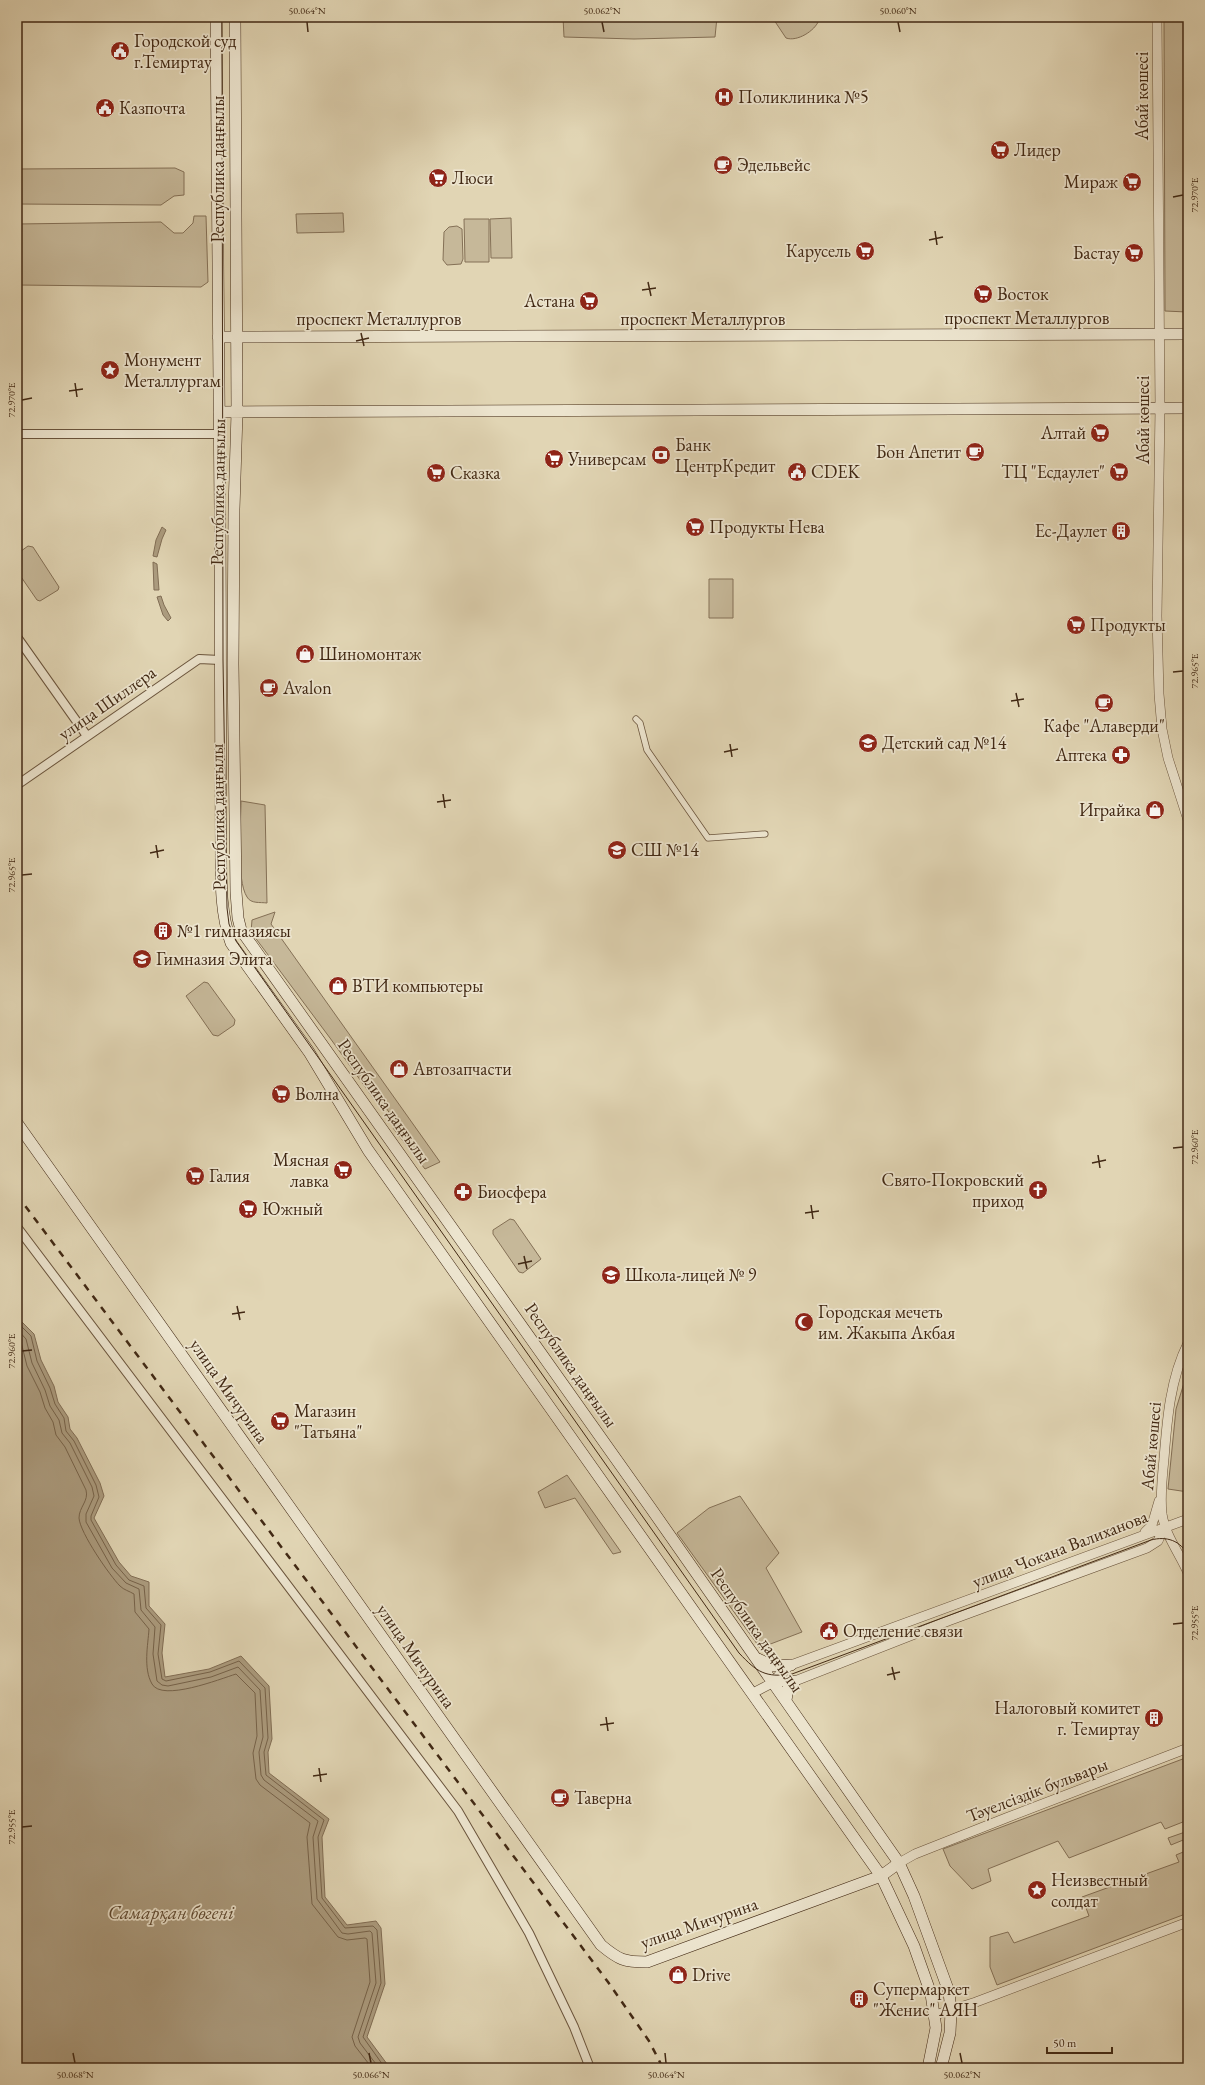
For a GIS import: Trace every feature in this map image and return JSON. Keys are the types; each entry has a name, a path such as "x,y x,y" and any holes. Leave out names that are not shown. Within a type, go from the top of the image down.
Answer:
{"main road":[{"name":"Республика даңғылы","path":"216,17 222,903 224,924 231,943 309,1052 368,1150 882,1876 914,1946 931,1994 936,2028 928,2068"},
{"name":"Республика даңғылы","path":"235,17 237,413 234,508 233,664 236,892 238,918 242,930 758,1659 899,1863 914,1896 949,1992 951,2011 950,2033 941,2068"},
{"name":"проспект Металлургов","path":"218,337 1188,334"},
{"path":"219,412 1188,408"},
{"name":"улица Мичурина","path":"17,1123 601,1945 612,1955 628,1962 647,1962 882,1876 899,1863"},
{"path":"758,1659 773,1666 791,1665"},
{"path":"786,1700 788,1688 795,1681"}],"street":[{"name":"Абай көшесі","path":"1157,17 1160,408 1157,616 1162,729 1168,758 1188,820"},
{"path":"17,434 220,434"},
{"path":"17,637 88,736"},
{"name":"улица Шиллера","path":"17,786 199,659 220,660"},
{"path":"636,719 640,723 647,750 708,838 765,834"},
{"path":"17,1227 458,1811 529,1933 574,2027 590,2068"},
{"name":"Абай көшесі","path":"1188,1343 1181,1358 1167,1411 1161,1492 1162,1515 1165,1526 1188,1573"},
{"path":"1142,1535 1152,1526 1161,1492"},
{"path":"1165,1526 1188,1519"},
{"name":"улица Чокана Валиханова","path":"774,1682 782,1671 791,1665 1165,1526"},
{"name":"улица Чокана Валиханова","path":"774,1682 795,1681 948,1621 1147,1548 1158,1541 1165,1526"},
{"path":"1147,1548 1167,1546 1178,1553"},
{"path":"753,1693 774,1682"},
{"name":"Тәуелсіздік бульвары","path":"899,1863 915,1854 1188,1748"},
{"path":"935,2015 951,2011 1188,1922"}],"shaded area":[{"path":"563,17 717,17 715,37 634,39 564,37"},
{"path":"772,17 818,17 819,20 810,32 800,37 790,39 786,38"},
{"path":"1164,17 1186,17 1187,312 1165,311"},
{"path":"175,168 184,172 184,195 174,196 161,205 17,204 17,169"},
{"path":"343,213 344,232 297,233 296,214"},
{"path":"194,216 206,216 208,282 201,287 17,285 17,224 161,222 174,233 183,233 193,223"},
{"path":"511,218 512,258 491,258 490,219"},
{"path":"464,219 489,219 489,262 465,262"},
{"path":"457,226 462,229 463,259 461,264 447,265 443,260 444,232 449,227"},
{"path":"28,546 33,547 59,587 58,590 40,601 37,600 17,571 17,554"},
{"path":"709,579 733,579 733,618 709,618"},
{"path":"241,801 265,805 267,903 251,901 247,897 241,878"},
{"path":"275,912 271,924 440,1162 425,1169 393,1128 397,1124 380,1099 376,1102 251,932 252,920"},
{"path":"204,982 208,983 235,1020 234,1025 218,1036 213,1035 186,996"},
{"path":"510,1219 514,1220 541,1259 523,1273 519,1272 493,1234 493,1230"},
{"path":"1188,1370 1188,1492 1168,1489 1176,1409"},
{"path":"567,1475 621,1552 613,1554 575,1498 545,1508 538,1492"},
{"path":"740,1496 779,1553 766,1568 802,1632 760,1648 677,1533 709,1508"},
{"path":"1188,1757 1188,1820 1165,1829 1161,1822 1069,1858 1058,1841 988,1869 991,1881 972,1889 950,1866 943,1849"},
{"path":"1188,1831 1188,1838 1171,1845 1168,1838"},
{"path":"1188,1850 1188,1913 997,1985 990,1967 990,1937 1008,1932 1014,1943 1089,1916 1082,1897 1179,1862 1176,1855"}],"water":[{"path":"162,527 166,530 157,557 153,556 156,540"},
{"path":"153,562 157,564 159,590 154,590"},
{"path":"161,596 171,618 168,621 163,615 157,597"},
{"name":"Самарқан бөгені","path":"17,1317 34,1334 41,1360 54,1386 58,1402 68,1417 70,1429 77,1438 100,1483 104,1496 94,1518 119,1562 131,1576 149,1582 149,1606 165,1624 162,1653 165,1677 209,1669 241,1656 269,1686 272,1739 268,1752 269,1773 329,1819 322,1837 325,1897 347,1925 376,1921 381,1928 385,1984 367,2037 390,2068 17,2068"}],"tram line":[{"path":"222,17 223,660 227,908 229,924 236,941 739,1653 757,1669 768,1674 792,1674 1151,1540 1172,1540 1181,1546 1188,1556"}],"railway":[{"path":"17,1195 608,1982 649,2041 663,2068"}],"place":[{"name":"Городской суд г.Темиртау","path":"120,51"},
{"name":"Поликлиника №5","path":"724,97"},
{"name":"Казпочта","path":"105,108"},
{"name":"Лидер","path":"1000,150"},
{"name":"Эдельвейс","path":"723,165"},
{"name":"Люси","path":"438,178"},
{"name":"Мираж","path":"1132,182"},
{"name":"Карусель","path":"865,251"},
{"name":"Бастау","path":"1134,253"},
{"name":"Восток","path":"983,294"},
{"name":"Астана","path":"589,301"},
{"name":"Монумент Металлургам","path":"110,370"},
{"name":"Алтай","path":"1100,433"},
{"name":"Бон Апетит","path":"975,452"},
{"name":"Банк ЦентрКредит","path":"661,455"},
{"name":"Универсам","path":"554,459"},
{"name":"CDEK","path":"797,472"},
{"name":"ТЦ \"Есдаулет\"","path":"1119,472"},
{"name":"Сказка","path":"436,473"},
{"name":"Продукты Нева","path":"695,527"},
{"name":"Ес-Даулет","path":"1121,531"},
{"name":"Продукты","path":"1076,625"},
{"name":"Шиномонтаж","path":"305,654"},
{"name":"Avalon","path":"269,688"},
{"name":"Кафе \"Алаверди\"","path":"1104,703"},
{"name":"Детский сад №14","path":"868,743"},
{"name":"Аптека","path":"1121,755"},
{"name":"Играйка","path":"1155,810"},
{"name":"СШ №14","path":"617,850"},
{"name":"№1 гимназиясы","path":"163,931"},
{"name":"Гимназия Элита","path":"142,959"},
{"name":"ВТИ компьютеры","path":"338,986"},
{"name":"Автозапчасти","path":"399,1069"},
{"name":"Волна","path":"281,1094"},
{"name":"Мясная лавка","path":"343,1170"},
{"name":"Галия","path":"195,1176"},
{"name":"Свято-Покровский приход","path":"1038,1190"},
{"name":"Биосфера","path":"463,1192"},
{"name":"Южный","path":"248,1209"},
{"name":"Школа-лицей № 9","path":"611,1275"},
{"name":"Городская мечеть им. Жакыпа Акбая","path":"804,1322"},
{"name":"Магазин \"Татьяна\"","path":"280,1421"},
{"name":"Отделение связи","path":"829,1631"},
{"name":"Налоговый комитет г. Темиртау","path":"1154,1718"},
{"name":"Таверна","path":"560,1798"},
{"name":"Неизвестный солдат","path":"1037,1890"},
{"name":"Drive","path":"678,1975"},
{"name":"Супермаркет \"Женис\" АЯН","path":"859,1999"}]}
